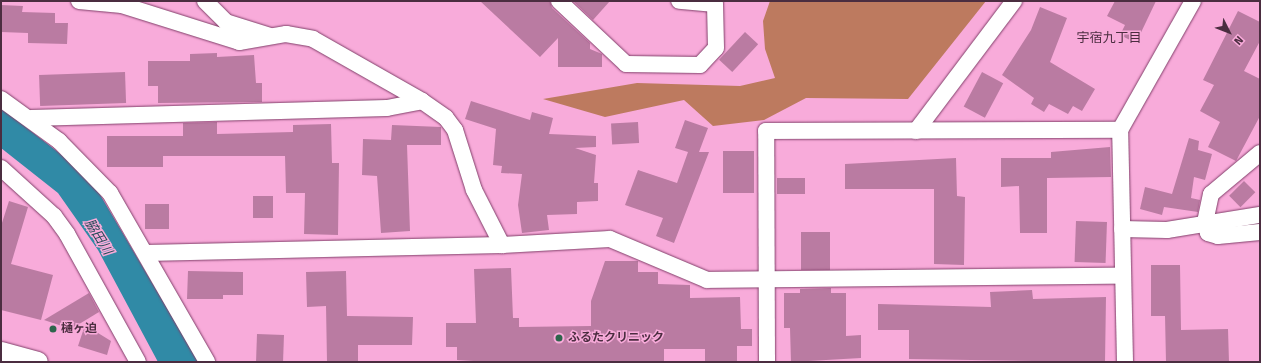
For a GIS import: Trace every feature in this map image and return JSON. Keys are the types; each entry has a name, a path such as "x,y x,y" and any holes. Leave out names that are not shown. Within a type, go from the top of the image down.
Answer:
{"street":[{"path":"79,1 122,5 239,42 286,34 312,39 422,101 446,118 455,130 474,190 502,245"},
{"path":"205,1 226,22 270,36"},
{"path":"559,1 626,64 700,65 716,48 715,4 679,1"},
{"path":"916,131 1014,1"},
{"path":"1125,362 1120,130 1193,1"},
{"path":"1,99 31,118 95,175 121,209 207,362"},
{"path":"31,118 387,108 422,101"},
{"path":"767,362 766,131 1120,130"},
{"path":"1260,153 1211,194 1205,223 1208,233 1218,236 1260,232"},
{"path":"1,168 54,216 67,234 138,362"},
{"path":"1122,229 1167,230 1260,215"},
{"path":"146,252 502,245 610,239 707,280 767,281 1123,276"},
{"path":"1,352 38,362"}],"shaded area":[{"path":"770,1 986,1 908,99 806,98 764,120 713,126 684,100 605,117 543,99 637,83 740,86 775,78 765,49 763,21"}],"water":[{"name":"脇田川","path":"1,108 89,176 199,362 158,362 98,250 58,193 1,148"}],"building":[{"path":"480,1 550,1 552,8 590,43 590,49 602,54 602,67 558,67 558,38 540,57"},
{"path":"573,1 610,1 593,20"},
{"path":"1115,1 1156,1 1136,43 1120,35 1125,25 1107,16"},
{"path":"1,5 23,6 22,12 55,13 55,23 68,23 67,44 28,43 28,33 1,32"},
{"path":"1040,7 1067,18 1050,62 1095,89 1082,111 1073,106 1068,114 1049,104 1044,112 1031,104 1034,98 1002,75 1031,30"},
{"path":"1238,11 1260,22 1260,41 1244,71 1260,79 1260,116 1236,161 1208,147 1220,122 1200,111 1214,85 1203,80"},
{"path":"745,32 758,44 732,72 719,60"},
{"path":"217,53 217,57 254,55 256,83 262,83 262,102 158,103 158,86 148,86 148,61 190,61 190,54"},
{"path":"125,72 126,103 40,106 39,75"},
{"path":"982,72 1003,83 985,118 964,106"},
{"path":"471,101 530,120 532,112 553,118 549,134 596,136 596,147 575,148 596,155 594,183 598,183 598,201 577,202 577,214 547,215 549,230 522,233 518,205 522,174 501,173 502,166 493,165 496,129 465,119"},
{"path":"685,120 708,128 699,152 709,152 674,243 656,236 663,218 625,205 638,170 677,183 688,152 675,148"},
{"path":"217,122 217,134 293,132 293,125 331,124 332,163 339,163 338,235 304,234 305,193 286,193 285,156 163,156 163,167 107,167 107,136 183,136 183,123"},
{"path":"638,122 639,143 612,144 611,123"},
{"path":"392,125 441,127 441,145 407,145 410,231 381,233 377,176 362,175 363,139 391,140"},
{"path":"1189,138 1199,141 1198,150 1212,154 1205,180 1194,177 1191,198 1200,200 1198,212 1164,207 1162,215 1140,209 1145,187 1172,194"},
{"path":"1110,147 1111,177 1047,178 1047,233 1020,233 1019,186 1001,187 1001,158 1051,158 1051,152"},
{"path":"723,151 754,151 754,193 723,193"},
{"path":"956,158 957,196 965,197 964,265 934,264 934,189 845,189 845,164"},
{"path":"777,178 805,178 805,194 777,194"},
{"path":"1244,181 1255,192 1240,207 1229,196"},
{"path":"253,196 273,196 273,218 253,218"},
{"path":"9,201 28,207 11,264 53,275 41,320 1,310 1,226"},
{"path":"145,204 169,204 169,229 145,229"},
{"path":"1076,221 1107,222 1106,263 1075,262"},
{"path":"801,232 830,232 830,270 801,270"},
{"path":"605,261 638,261 638,272 658,272 658,284 690,285 690,298 740,297 741,329 752,329 752,346 737,346 737,362 705,362 705,349 664,349 664,361 490,362 457,360 457,347 446,347 446,323 476,323 474,269 511,268 513,318 519,318 519,327 591,326 591,301"},
{"path":"1151,265 1180,265 1181,330 1228,329 1229,362 1166,362 1165,316 1151,316"},
{"path":"188,271 243,272 243,295 223,295 223,299 187,299"},
{"path":"346,271 347,316 413,317 412,345 358,345 358,362 327,362 326,306 307,307 306,272"},
{"path":"831,288 831,293 846,293 846,336 861,335 861,358 791,362 790,328 784,328 784,293 800,293 800,289"},
{"path":"1032,290 1033,299 1106,297 1105,362 909,359 909,330 878,330 878,304 991,307 990,292"},
{"path":"89,293 99,312 71,329 44,320"},
{"path":"85,325 111,341 107,355 78,346"},
{"path":"257,334 284,335 283,362 256,362"}],"place":[{"name":"樋ヶ迫","path":"53,329"},
{"name":"ふるたクリニック","path":"559,338"}],"district":[{"name":"宇宿九丁目","path":"1109,38"}]}
